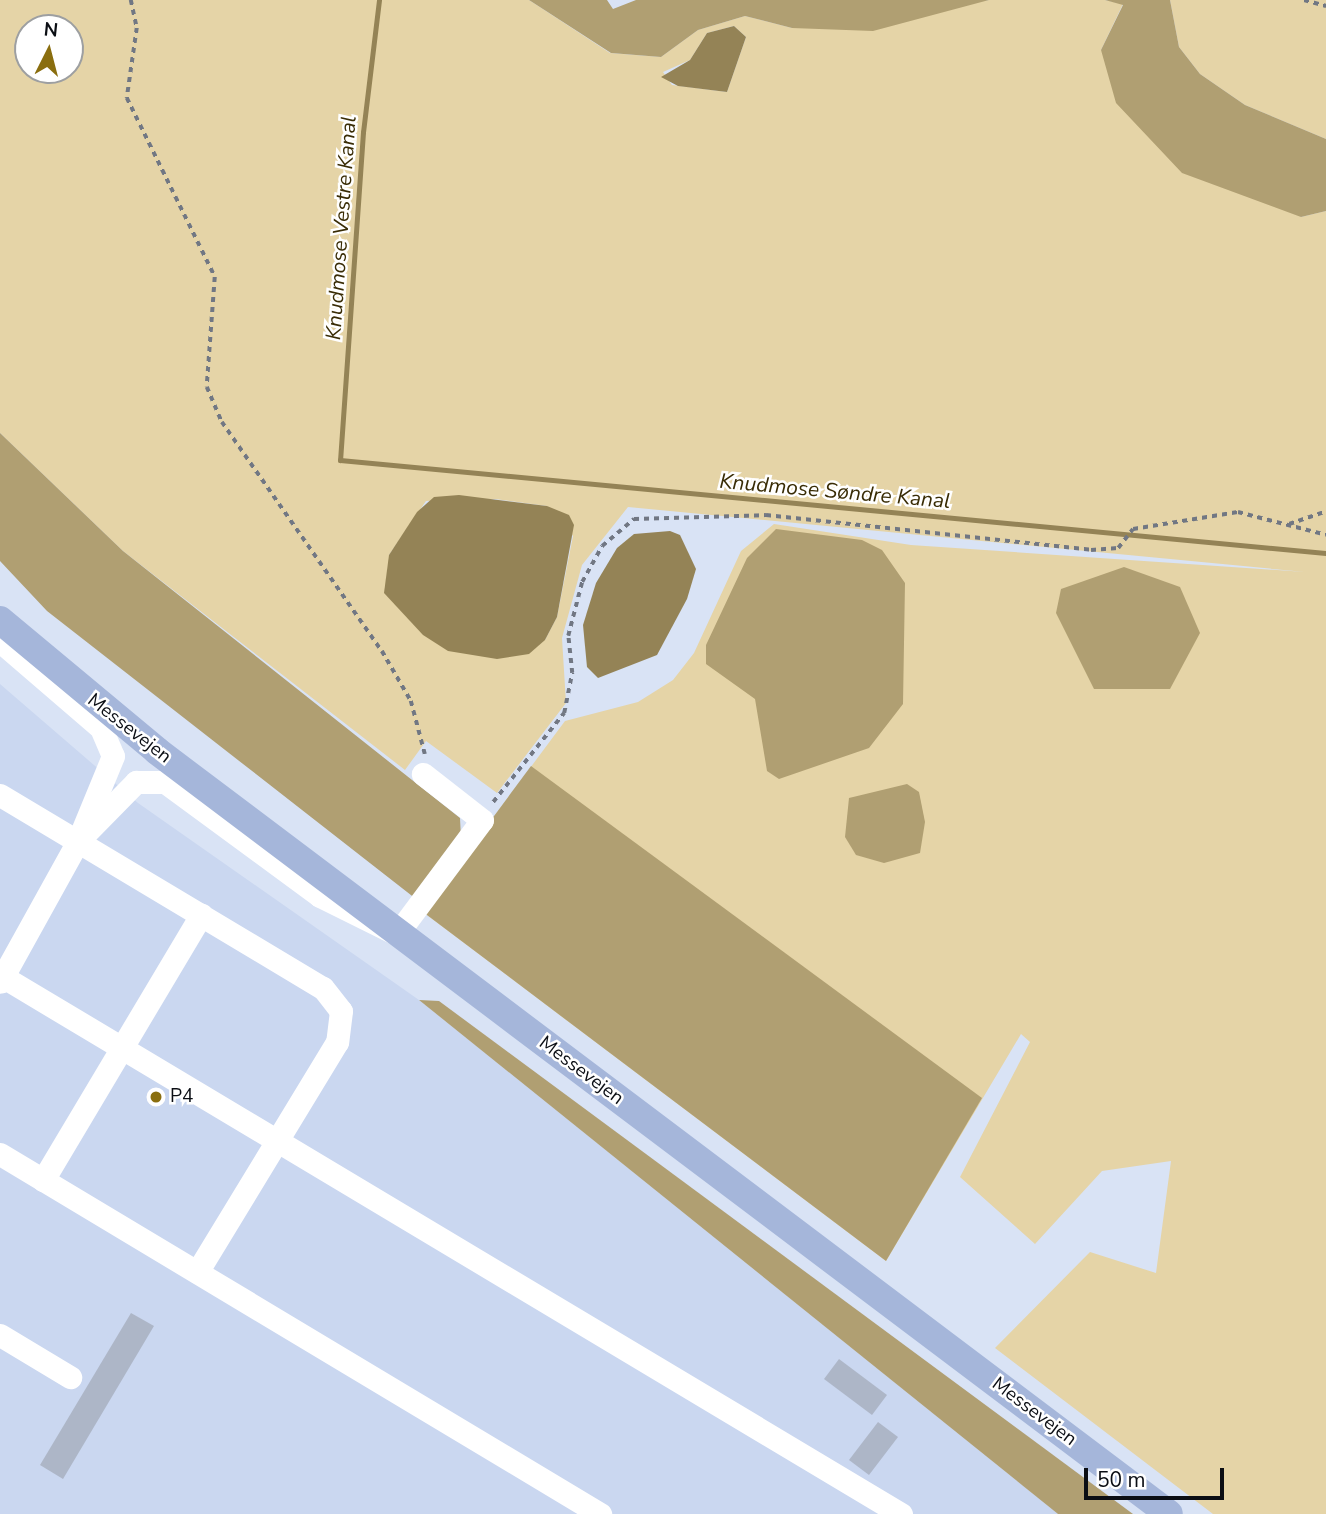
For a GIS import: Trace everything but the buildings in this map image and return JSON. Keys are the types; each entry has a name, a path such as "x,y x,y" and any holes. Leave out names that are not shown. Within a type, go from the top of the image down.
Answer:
{"main road":[{"name":"Messevejen","path":"0,620 157,751 1169,1514"}],"lane":[{"path":"0,641 101,728 110,745 106,775 78,841 1,978 901,1514"},
{"path":"78,841 136,782 164,782 320,896 397,934 482,820 423,774"},
{"path":"0,795 323,988 341,1011 337,1042 197,1272"},
{"path":"43,1180 201,915"},
{"path":"0,1154 598,1513"},
{"path":"0,1335 69,1377"}],"path":[{"path":"131,0 137,28 127,97 215,277 207,387 222,422 411,701 426,741 423,774"},
{"path":"1304,0 1326,6"},
{"path":"1287,525 1326,511"},
{"path":"482,820 564,713 572,673 568,636 582,582 602,546 634,519 765,515 1091,550 1118,548 1128,540 1133,528 1238,512 1326,535"}],"shaded area":[{"path":"0,0 529,0 610,53 661,57 698,30 745,16 792,28 989,0 1105,0 1123,4 1101,50 1301,217 1326,211 1326,1514 1213,1514 995,1348 1090,1252 1156,1273 1171,1161 1102,1171 1035,1244 960,1177 1030,1042 1021,1034 886,1261 423,912 565,721 638,702 673,680 694,653 741,551 774,524 911,545 1305,572 628,507 582,565 562,638 566,703 497,793 426,741 405,770 123,551 0,433","holes":["734,26 746,37 727,92 672,85 663,72 690,60 707,33","495,499 547,506 573,536 557,617 545,640 389,555 426,501"]},
{"path":"529,0 607,0 613,9 636,0 989,0 873,31 792,28 745,16 698,30 661,57 611,53"},
{"path":"1105,0 1170,0 1179,47 1200,74 1245,105 1326,139 1326,211 1301,217 1182,173 1116,103 1101,50 1123,5"},
{"path":"1170,0 1326,0 1326,139 1245,105 1200,74 1179,47"},
{"path":"734,26 746,37 727,92 678,86 661,77 690,60 707,33"},
{"path":"0,433 123,551 460,818 461,838 416,899 47,611 0,561"},
{"path":"459,495 547,506 569,515 574,525 557,617 545,640 529,654 497,659 448,651 423,635 384,593 389,555 417,512 434,497"},
{"path":"776,529 862,540 882,550 905,583 903,704 869,748 779,779 767,771 755,699 706,664 706,645 747,558"},
{"path":"670,531 680,535 696,569 687,599 657,655 598,678 587,667 583,625 596,583 617,548 634,534"},
{"path":"1124,567 1180,587 1200,633 1170,689 1094,689 1056,613 1061,589"},
{"path":"0,684 138,803 419,1000 1058,1514 0,1514"},
{"path":"531,766 982,1098 886,1261 423,912"},
{"path":"907,784 919,792 925,822 920,853 884,863 856,855 845,837 849,798"},
{"path":"419,1000 439,1001 1133,1514 1058,1514"}],"waterway":[{"name":"Knudmose Søndre Kanal","path":"379,0 363,132 340,460 1326,553"}],"place":[{"name":"P4","path":"156,1097"}],"water label":[{"name":"Knudmose Vestre Kanal","path":"341,228"}]}
